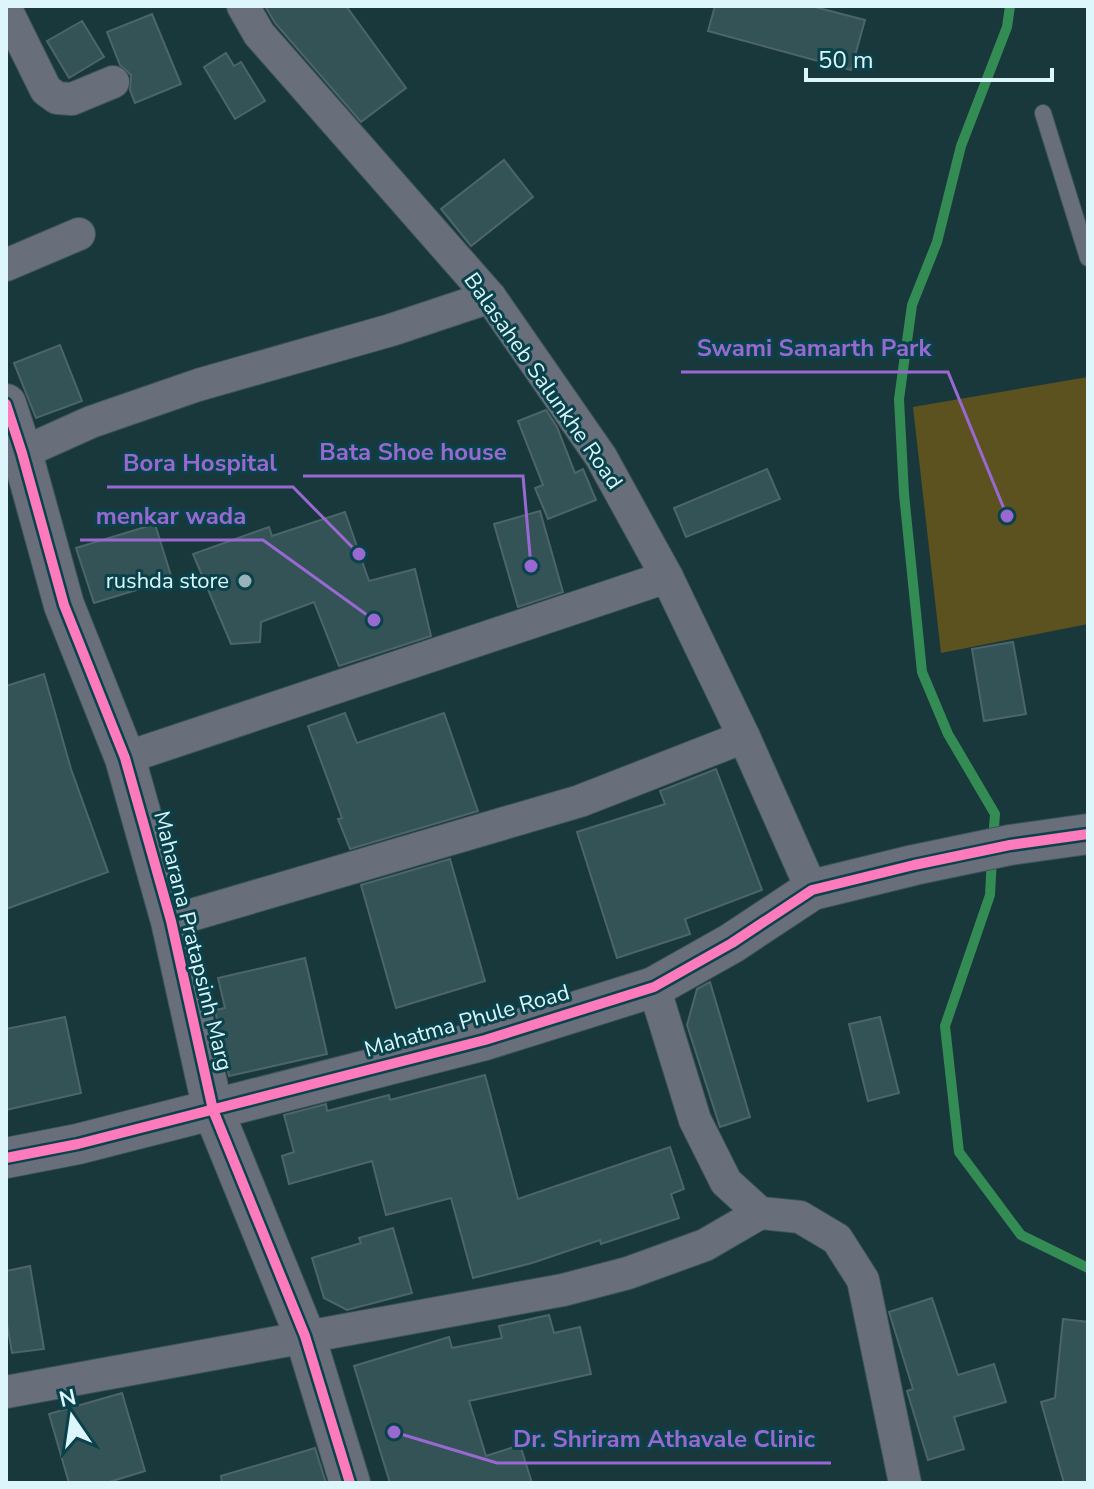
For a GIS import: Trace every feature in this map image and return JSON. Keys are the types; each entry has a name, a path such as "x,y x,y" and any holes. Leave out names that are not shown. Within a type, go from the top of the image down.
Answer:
{"street":[{"name":"Balasaheb Salunkhe Road","path":"243,6 259,34 490,297 601,457 667,577 744,737 812,890"},
{"path":"6,9 46,90 57,98 72,99 113,82"},
{"path":"6,265 79,234"},
{"path":"13,434 91,422 198,385 391,330 490,297"},
{"name":"Maharana Pratapsinh Marg","path":"13,434 64,605 125,758 171,921 213,1110 305,1336 350,1483"},
{"path":"125,758 667,577"},
{"path":"171,921 580,801 744,737"},
{"name":"Mahatma Phule Road","path":"6,1158 78,1144 485,1040 654,987 732,943 812,890 1010,845 1088,834"},
{"path":"654,987 695,1120 726,1182 760,1213"},
{"path":"6,1392 563,1290 628,1273 705,1245 760,1213 800,1217 837,1239 863,1280 905,1483"}],"lane":[{"path":"1043,113 1088,258"}],"shaded area":[{"path":"1088,377 1088,624 941,653 913,407"}],"building":[{"path":"265,6 346,6 406,88 361,122 275,23"},
{"path":"715,6 811,6 865,20 851,70 708,31"},
{"path":"152,14 181,84 135,103 130,90 131,75 120,65 107,32"},
{"path":"82,21 104,57 69,78 47,41"},
{"path":"226,53 234,66 241,62 265,101 235,119 204,67"},
{"path":"504,160 533,197 471,246 441,209"},
{"path":"60,345 82,401 36,418 14,363"},
{"path":"546,410 557,427 575,473 583,469 596,500 548,519 535,488 543,485 518,421"},
{"path":"767,469 780,499 686,537 674,508"},
{"path":"540,511 563,592 518,607 494,524"},
{"path":"345,512 369,581 415,569 431,636 339,666 314,602 261,622 260,642 231,644 193,554 269,527 272,536"},
{"path":"155,524 172,579 94,603 76,548"},
{"path":"1013,642 1026,714 984,721 972,649"},
{"path":"44,674 71,769 108,872 6,909 6,686"},
{"path":"345,713 357,743 444,713 478,811 350,849 338,819 342,818 308,726"},
{"path":"716,769 762,890 685,919 690,934 617,958 577,832 665,804 660,791"},
{"path":"450,859 485,981 396,1008 361,885"},
{"path":"305,958 327,1054 229,1076 215,1010 225,1008 218,978"},
{"path":"710,982 750,1117 720,1127 687,1025 697,989"},
{"path":"65,1017 81,1093 6,1110 6,1029"},
{"path":"880,1017 899,1093 868,1101 849,1024"},
{"path":"485,1075 518,1199 670,1147 684,1189 671,1194 679,1218 601,1244 600,1240 532,1263 473,1278 451,1198 386,1215 372,1161 289,1184 282,1156 294,1152 284,1115 326,1104 327,1111 389,1095 390,1100"},
{"path":"393,1228 412,1293 347,1310 324,1298 312,1258 361,1243 359,1238"},
{"path":"30,1266 44,1349 12,1353 6,1317 6,1271"},
{"path":"932,1298 958,1375 994,1364 1006,1402 954,1417 964,1449 928,1460 907,1391 913,1389 889,1312"},
{"path":"549,1315 554,1333 580,1327 591,1374 469,1401 486,1456 520,1445 532,1483 390,1483 354,1366 449,1337 452,1348 502,1338 499,1326"},
{"path":"1063,1319 1088,1322 1088,1483 1064,1483 1041,1402 1055,1398"},
{"path":"122,1393 145,1471 106,1483 69,1483 49,1414"},
{"path":"315,1448 326,1483 222,1483 221,1476"}],"waterway":[{"path":"993,841 995,814 948,734 922,672 904,494 899,399 912,305 937,242 961,146 1007,27 1010,6"},
{"path":"992,857 990,895 945,1026 959,1152 1021,1235 1088,1268"}],"cycle path":[{"path":"6,404 64,605 125,758 171,921 213,1110 305,1336 350,1483"},
{"path":"6,1158 78,1144 485,1040 654,987 732,943 812,890 1010,845 1088,834"}],"place":[{"name":"Swami Samarth Park","path":"1007,516"},
{"name":"Bora Hospital","path":"359,554"},
{"name":"Bata Shoe house","path":"531,566"},
{"name":"rushda store","path":"245,581"},
{"name":"menkar wada","path":"374,620"},
{"name":"Dr. Shriram Athavale Clinic","path":"394,1432"}]}
